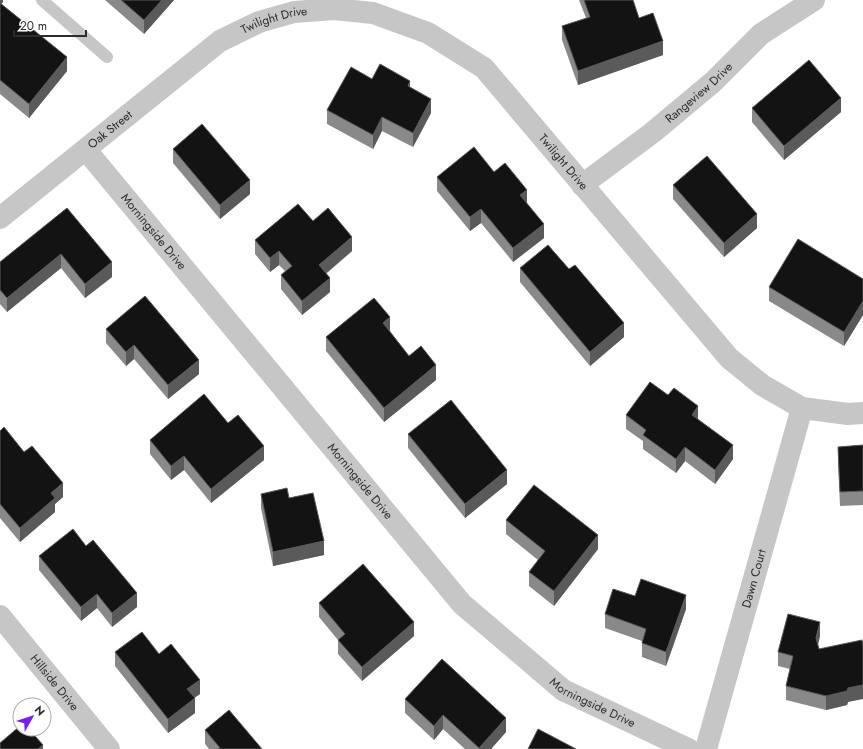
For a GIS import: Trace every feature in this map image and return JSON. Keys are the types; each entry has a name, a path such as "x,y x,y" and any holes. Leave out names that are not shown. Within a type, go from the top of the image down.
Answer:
{"street":[{"name":"Rangeview Drive","path":"582,185 652,133 712,82 761,34 814,0"},
{"name":"Twilight Drive","path":"220,41 259,22 294,12 334,9 373,12 428,32 484,68 728,358 762,385 802,408 848,414 863,413"},
{"name":"Oak Street","path":"0,218 220,41"},
{"name":"Morningside Drive","path":"86,150 462,604 563,690 688,749"},
{"name":"Dawn Court","path":"706,749 802,408"},
{"name":"Hillside Drive","path":"0,616 109,749"}],"lane":[{"path":"42,0 107,57"}],"building":[{"path":"121,0 162,0 144,20"},
{"path":"584,0 633,0 639,18 653,13 663,41 578,71 562,26 590,17"},
{"path":"0,3 67,57 29,104 0,80"},
{"path":"809,60 841,98 784,146 752,108"},
{"path":"380,64 410,81 408,86 431,99 413,133 382,117 373,135 327,110 351,67 372,79"},
{"path":"202,124 250,180 220,205 173,149"},
{"path":"474,147 494,172 505,163 527,190 520,195 544,224 513,248 481,209 470,217 437,177"},
{"path":"707,156 757,214 724,243 673,185"},
{"path":"298,204 313,221 328,208 352,237 319,265 330,278 302,301 281,275 292,266 279,251 270,258 255,240"},
{"path":"67,208 112,262 85,284 61,254 7,298 0,290 0,262"},
{"path":"798,239 863,279 863,301 844,332 769,287"},
{"path":"548,245 569,269 575,265 624,323 590,352 520,268"},
{"path":"145,296 199,360 168,385 134,345 126,352 106,329"},
{"path":"374,298 390,317 383,323 409,356 421,346 436,365 384,408 326,337"},
{"path":"650,382 668,395 674,388 698,406 692,415 733,445 715,470 685,447 676,459 643,435 646,430 626,415"},
{"path":"204,394 228,423 238,415 264,446 211,489 184,456 171,466 150,440"},
{"path":"451,400 507,470 465,504 408,434"},
{"path":"4,427 24,452 32,446 63,483 51,493 55,498 20,528 0,504 0,431"},
{"path":"863,445 863,491 840,492 838,447"},
{"path":"534,485 598,535 554,591 529,572 545,551 506,520"},
{"path":"287,488 289,498 313,493 324,541 273,552 261,494"},
{"path":"73,529 86,546 93,540 137,593 112,613 97,594 81,607 39,556"},
{"path":"363,564 414,622 362,667 338,640 345,634 319,603"},
{"path":"641,579 686,595 666,652 642,643 646,629 605,614 613,589 635,596"},
{"path":"788,614 820,622 816,638 819,649 862,640 863,685 848,688 847,691 826,696 786,686 793,656 778,652"},
{"path":"142,632 159,654 171,644 200,680 187,689 195,698 168,719 115,652"},
{"path":"442,659 506,718 479,748 443,715 434,726 405,699"},
{"path":"229,710 262,749 218,749 220,748 205,730"},
{"path":"538,729 576,749 528,749"},
{"path":"12,733 12,737 36,737 43,745 38,749 0,749 0,743"}]}
